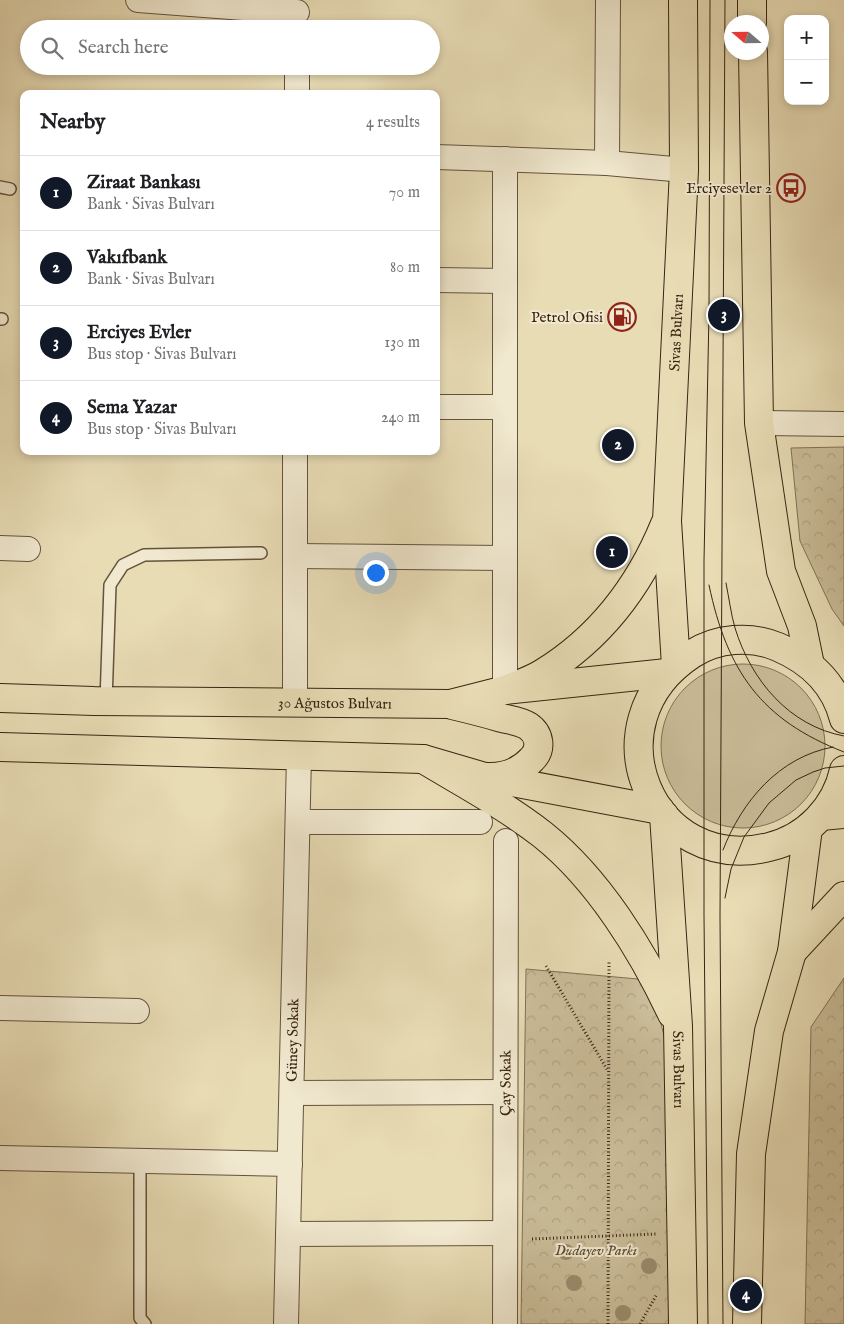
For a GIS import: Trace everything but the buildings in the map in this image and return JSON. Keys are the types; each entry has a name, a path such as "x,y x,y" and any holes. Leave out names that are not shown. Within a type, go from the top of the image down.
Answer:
{"main road":[{"name":"Sivas Bulvarı","path":"671,670 667,521 684,170 683,0"},
{"path":"752,0 752,15"},
{"path":"753,60 760,424 781,571 802,626 841,707 844,720"},
{"path":"505,690 542,674 587,640 607,620 626,598 642,574 656,548 667,521"},
{"path":"824,819 776,846 758,850 736,851 707,845 691,838 677,828 662,812 645,785 638,747 640,727 645,708 654,691 671,670 699,650 718,641 734,639 774,645 791,652 825,673"},
{"name":"30 Ağustos Bulvarı","path":"0,698 106,701 450,704 505,690 671,670"},
{"path":"450,704 521,723 531,729 538,740 537,752 524,767 504,776 481,776"},
{"path":"0,747 424,759 481,776 662,812"},
{"path":"424,759 520,818 544,836 566,857 608,906 628,935 646,964 678,1026"},
{"path":"747,1324 751,1154 769,1031 792,952 824,819 841,783 844,770"},
{"name":"Sivas Bulvarı","path":"662,812 678,1026 683,1324"},
{"path":"792,952 844,896"}],"street":[{"path":"138,0 297,14"},
{"path":"607,163 608,0"},
{"path":"297,75 297,90"},
{"path":"440,157 607,163 684,170"},
{"path":"505,690 506,159"},
{"path":"440,280 505,280"},
{"path":"440,407 505,407"},
{"path":"760,424 844,424"},
{"path":"294,703 295,455"},
{"path":"0,548 28,549"},
{"path":"295,556 505,558"},
{"name":"Güney Sokak","path":"286,1324 299,756"},
{"path":"298,822 480,822"},
{"name":"Çay Sokak","path":"505,1324 506,841"},
{"path":"0,1008 137,1011"},
{"path":"292,1093 505,1092"},
{"path":"0,1158 290,1164"},
{"path":"288,1234 505,1233"}],"lane":[{"path":"106,701 110,585 123,565 144,555 261,553"},
{"path":"140,1161 140,1318 145,1324"}],"path":[{"path":"608,1324 609,961"},
{"path":"546,966 608,1072"},
{"path":"532,1239 681,1234"}],"green space":[{"path":"844,447 844,626 832,609 800,541 791,448"},
{"path":"743,664 767,668 788,678 801,688 811,701 821,722 825,746 821,770 811,791 801,804 788,814 767,824 743,828 719,824 698,814 685,804 675,791 665,770 661,746 665,722 675,701 685,688 698,678 719,668"},
{"name":"Dudayev Parkı","path":"526,969 649,980 668,1050 670,1324 521,1324"},
{"path":"844,978 844,1324 805,1324 811,1027"}],"tram line":[{"path":"708,1324 704,915 704,561 709,313 710,0"},
{"path":"723,1324 720,917 725,0"},
{"path":"726,583 735,628 742,647 762,682 775,698 806,722 824,731 844,736"},
{"path":"709,585 726,643 752,689 770,708 790,724 815,739 844,752"},
{"path":"723,850 741,815 765,784 779,771 796,760 814,752 833,747"},
{"path":"725,898 731,869 744,837 769,803 796,780 825,768 844,766"}],"place":[{"name":"Erciyesevler 2","path":"791,188"},
{"name":"Erciyes Evler","path":"724,315"},
{"name":"Petrol Ofisi","path":"622,317"},
{"name":"Vakıfbank","path":"618,445"},
{"name":"Ziraat Bankası","path":"612,552"},
{"name":"Sema Yazar","path":"746,1295"}]}
